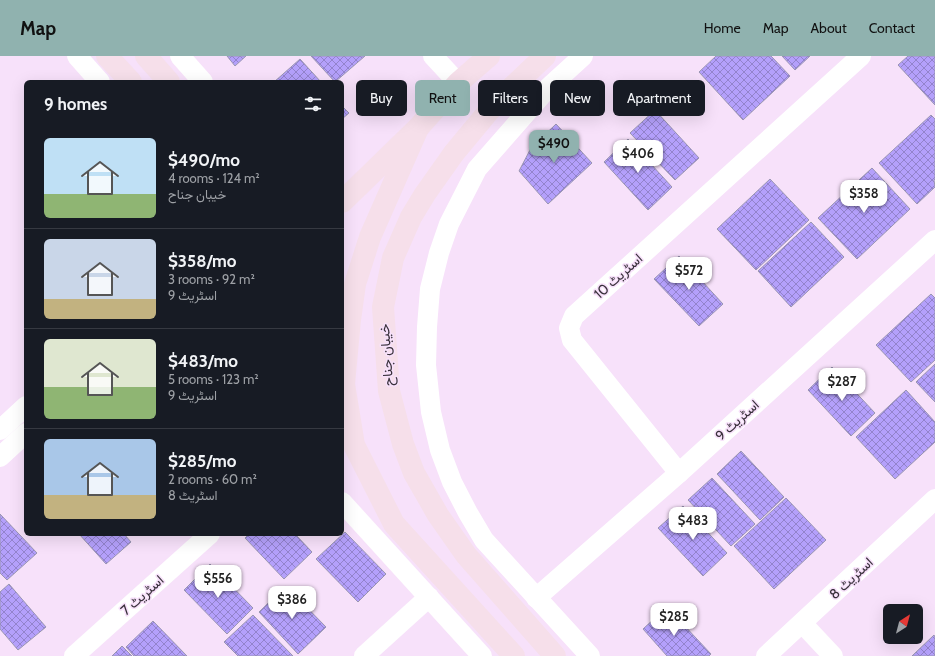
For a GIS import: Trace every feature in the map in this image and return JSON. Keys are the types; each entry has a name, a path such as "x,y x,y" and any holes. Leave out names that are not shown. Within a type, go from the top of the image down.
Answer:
{"main road":[{"path":"107,56 129,80"},
{"path":"146,56 167,80"},
{"path":"462,80 489,56"},
{"name":"خیبان جناح","path":"538,62 507,92 470,132 425,194 411,217 393,258 383,307 389,391 403,444 414,473 438,515 466,555 555,656"},
{"path":"344,200 429,116"},
{"path":"348,439 344,384 355,284 370,237 418,128"},
{"path":"344,424 348,439 394,524 514,656"}],"street":[{"path":"76,56 98,80"},
{"path":"180,56 202,80"},
{"path":"432,56 454,80"},
{"path":"583,56 548,88 477,169 449,224 439,253 430,289 426,365 431,412 440,450 452,482 468,513 484,540 590,656"},
{"name":"اسٹریٹ 10","path":"679,473 572,340 569,328 574,316 861,56"},
{"path":"538,62 548,88"},
{"name":"اسٹریٹ 9","path":"536,598 679,473 935,240"},
{"path":"0,430 24,408"},
{"path":"0,457 24,435"},
{"name":"اسٹریٹ 8","path":"766,656 935,499"},
{"path":"344,504 482,656"},
{"name":"اسٹریٹ 7","path":"74,656 208,536"},
{"path":"466,555 484,540"},
{"path":"364,656 429,597"},
{"path":"802,623 832,656"}],"building":[{"path":"227,56 246,56 235,66"},
{"path":"311,56 365,56 337,80 333,80"},
{"path":"716,56 771,56 790,76 743,120 699,72"},
{"path":"782,56 810,56 795,70"},
{"path":"908,56 935,56 935,105 898,65"},
{"path":"300,59 319,80 276,80"},
{"path":"344,108 349,113 344,117"},
{"path":"931,115 935,119 935,187 917,204 879,163"},
{"path":"648,116 660,116 699,158 675,180 630,133"},
{"path":"556,124 592,163 548,204 519,171 531,148"},
{"path":"628,139 672,187 648,210 604,162"},
{"path":"872,168 910,209 857,259 818,218"},
{"path":"770,179 809,220 756,270 717,229"},
{"path":"811,222 844,257 791,307 758,271"},
{"path":"679,256 723,304 699,326 654,279"},
{"path":"931,294 935,298 935,360 911,382 876,345"},
{"path":"935,364 935,402 916,382"},
{"path":"832,367 875,413 851,436 808,390"},
{"path":"906,390 935,422 935,442 895,479 856,437"},
{"path":"741,451 784,497 760,520 717,474"},
{"path":"712,478 755,524 731,546 688,500"},
{"path":"786,498 826,540 774,589 734,546"},
{"path":"683,506 727,553 703,576 658,528"},
{"path":"0,514 37,553 7,580 0,573"},
{"path":"345,532 386,574 358,602 316,559 341,536 344,536"},
{"path":"81,536 126,536 131,542 106,564"},
{"path":"247,536 297,536 312,552 284,579 245,538"},
{"path":"210,564 253,608 227,634 184,590"},
{"path":"9,584 46,627 18,650 0,629 0,592"},
{"path":"286,586 326,627 298,654 259,612"},
{"path":"667,607 711,654 709,656 667,656 643,629"},
{"path":"253,615 293,656 238,656 224,642"},
{"path":"153,621 187,656 134,656 126,647"},
{"path":"934,635 935,656 912,656"},
{"path":"122,646 132,656 112,656"}]}
